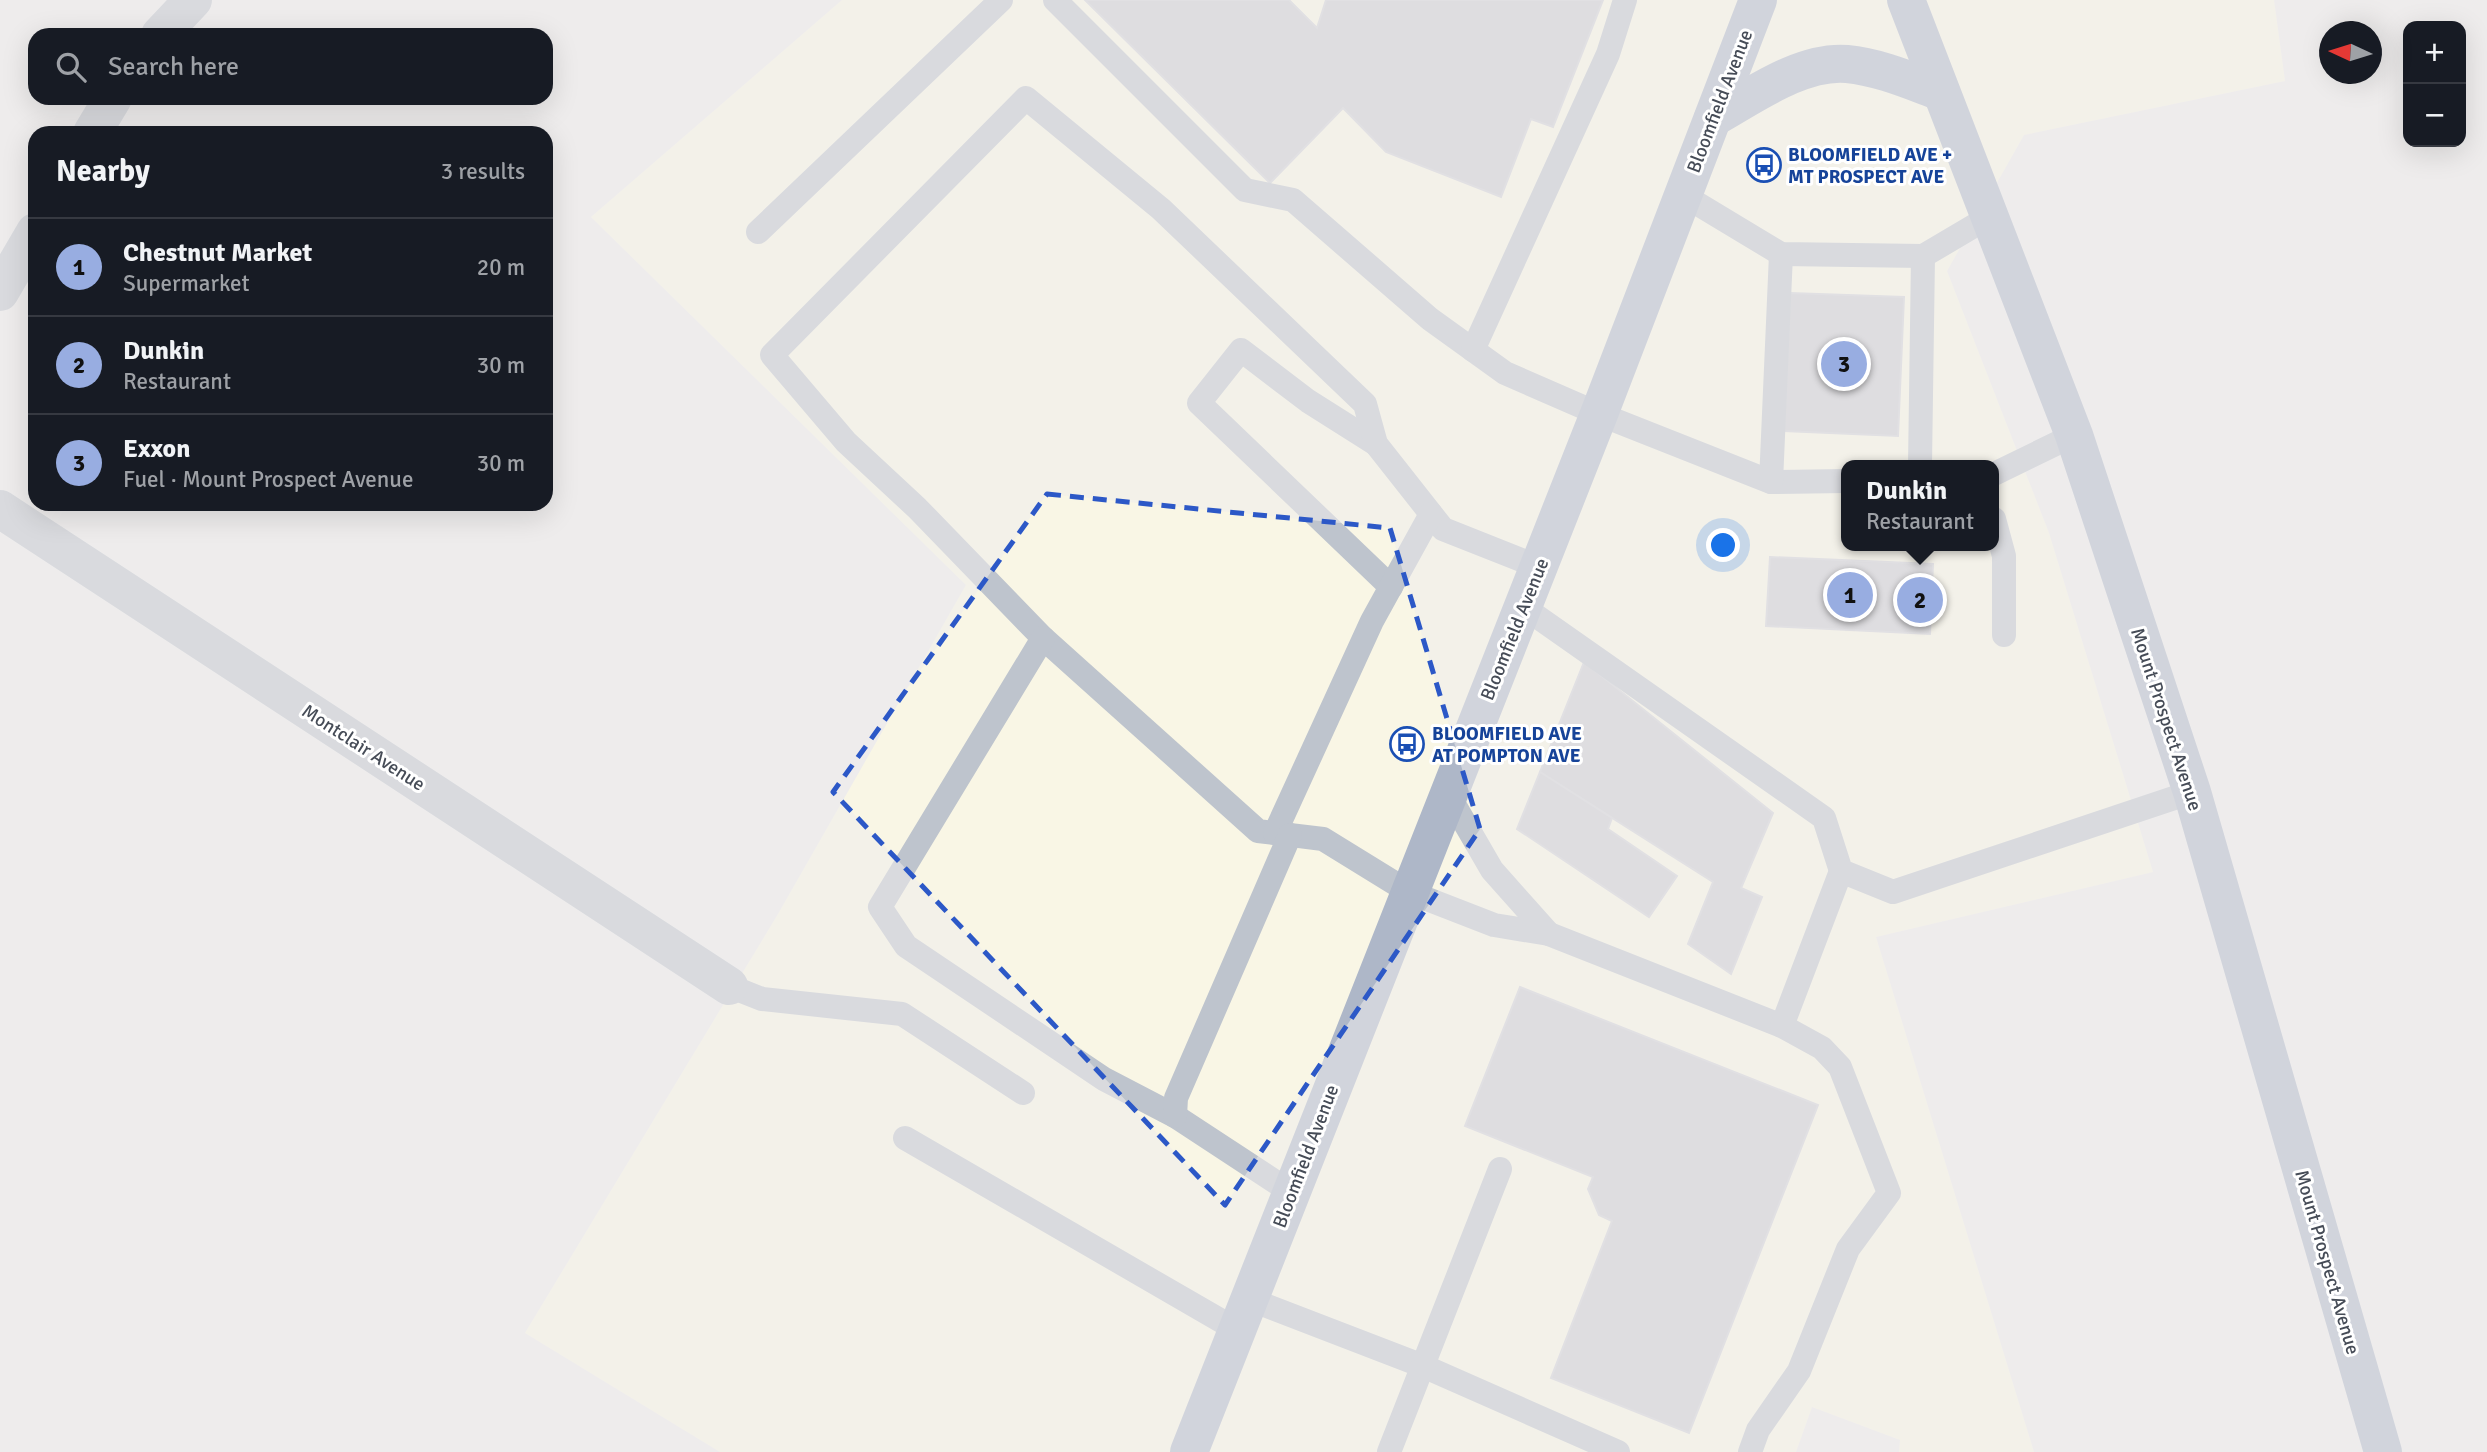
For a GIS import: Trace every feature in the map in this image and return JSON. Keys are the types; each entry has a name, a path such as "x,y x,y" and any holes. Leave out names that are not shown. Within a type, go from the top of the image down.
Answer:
{"main road":[{"name":"Bloomfield Avenue","path":"1189,1452 1599,414 1758,0"},
{"name":"Mount Prospect Avenue","path":"1906,0 2074,435 2192,792 2383,1452"},
{"path":"1713,118 1792,73 1845,63 1881,71 1941,92"}],"street":[{"path":"167,28 193,0"},
{"path":"96,126 109,105"},
{"path":"0,292 28,244"},
{"name":"Montclair Avenue","path":"0,509 729,986"}],"lane":[{"path":"758,232 1001,0"},
{"path":"1055,0 1245,190 1293,200 1430,319 1505,373 1599,414 1771,482 1841,481"},
{"path":"1474,350 1608,54 1625,0"},
{"path":"1376,444 1365,404 1161,209 1026,98 772,355 846,442 917,508 1043,639 1258,831 1323,839 1409,892 1494,925 1549,934 1782,1026 1822,1048 1840,1068 1889,1193 1848,1249 1799,1371 1758,1430 1750,1452"},
{"path":"1683,195 1781,254 1923,256 1989,217"},
{"path":"1771,482 1781,254"},
{"path":"1920,460 1923,256"},
{"path":"1391,587 1199,403 1241,350 1308,401 1376,444 1443,529 1539,567"},
{"path":"1999,471 2074,435"},
{"path":"1175,1116 1176,1098 1283,834 1391,587 1432,514"},
{"path":"1999,539 2004,556 2004,635"},
{"path":"1522,606 1824,818 1841,871 1782,1026"},
{"path":"1043,639 880,906 905,946 1104,1079 1175,1116 1291,1192"},
{"path":"1841,871 1893,892 2192,792"},
{"path":"1448,794 1492,870 1549,934"},
{"path":"729,986 762,999 902,1014 1023,1093"},
{"path":"905,1138 1243,1315 1423,1366 1618,1452"},
{"path":"1389,1452 1500,1169"}],"highlighted area":[{"path":"1047,494 1390,528 1480,829 1225,1205 833,792"}],"shaded area":[{"path":"842,0 2274,0 2285,81 2024,135 1947,271 2049,533 2153,872 1876,937 2034,1452 1899,1452 1900,1440 1812,1407 1796,1452 720,1452 525,1333 778,914 966,585 591,217"}],"building":[{"path":"1085,0 1289,0 1317,28 1326,0 1603,0 1553,127 1531,119 1501,197 1386,152 1343,108 1270,183"},
{"path":"1790,293 1904,297 1898,436 1784,431"},
{"path":"1770,557 1933,564 1930,634 1766,626"},
{"path":"1584,662 1773,813 1741,888 1762,897 1731,974 1688,944 1713,882 1540,772"},
{"path":"1540,772 1612,818 1608,829 1677,876 1649,917 1517,829"},
{"path":"1520,987 1818,1105 1689,1433 1551,1378 1612,1221 1599,1215 1588,1189 1593,1177 1465,1126"}],"place":[{"name":"BLOOMFIELD AVE + MT PROSPECT AVE","path":"1764,165"},
{"name":"Exxon","path":"1844,364"},
{"name":"Chestnut Market","path":"1850,595"},
{"name":"Dunkin","path":"1920,600"},
{"name":"BLOOMFIELD AVE AT POMPTON AVE","path":"1407,744"}]}
